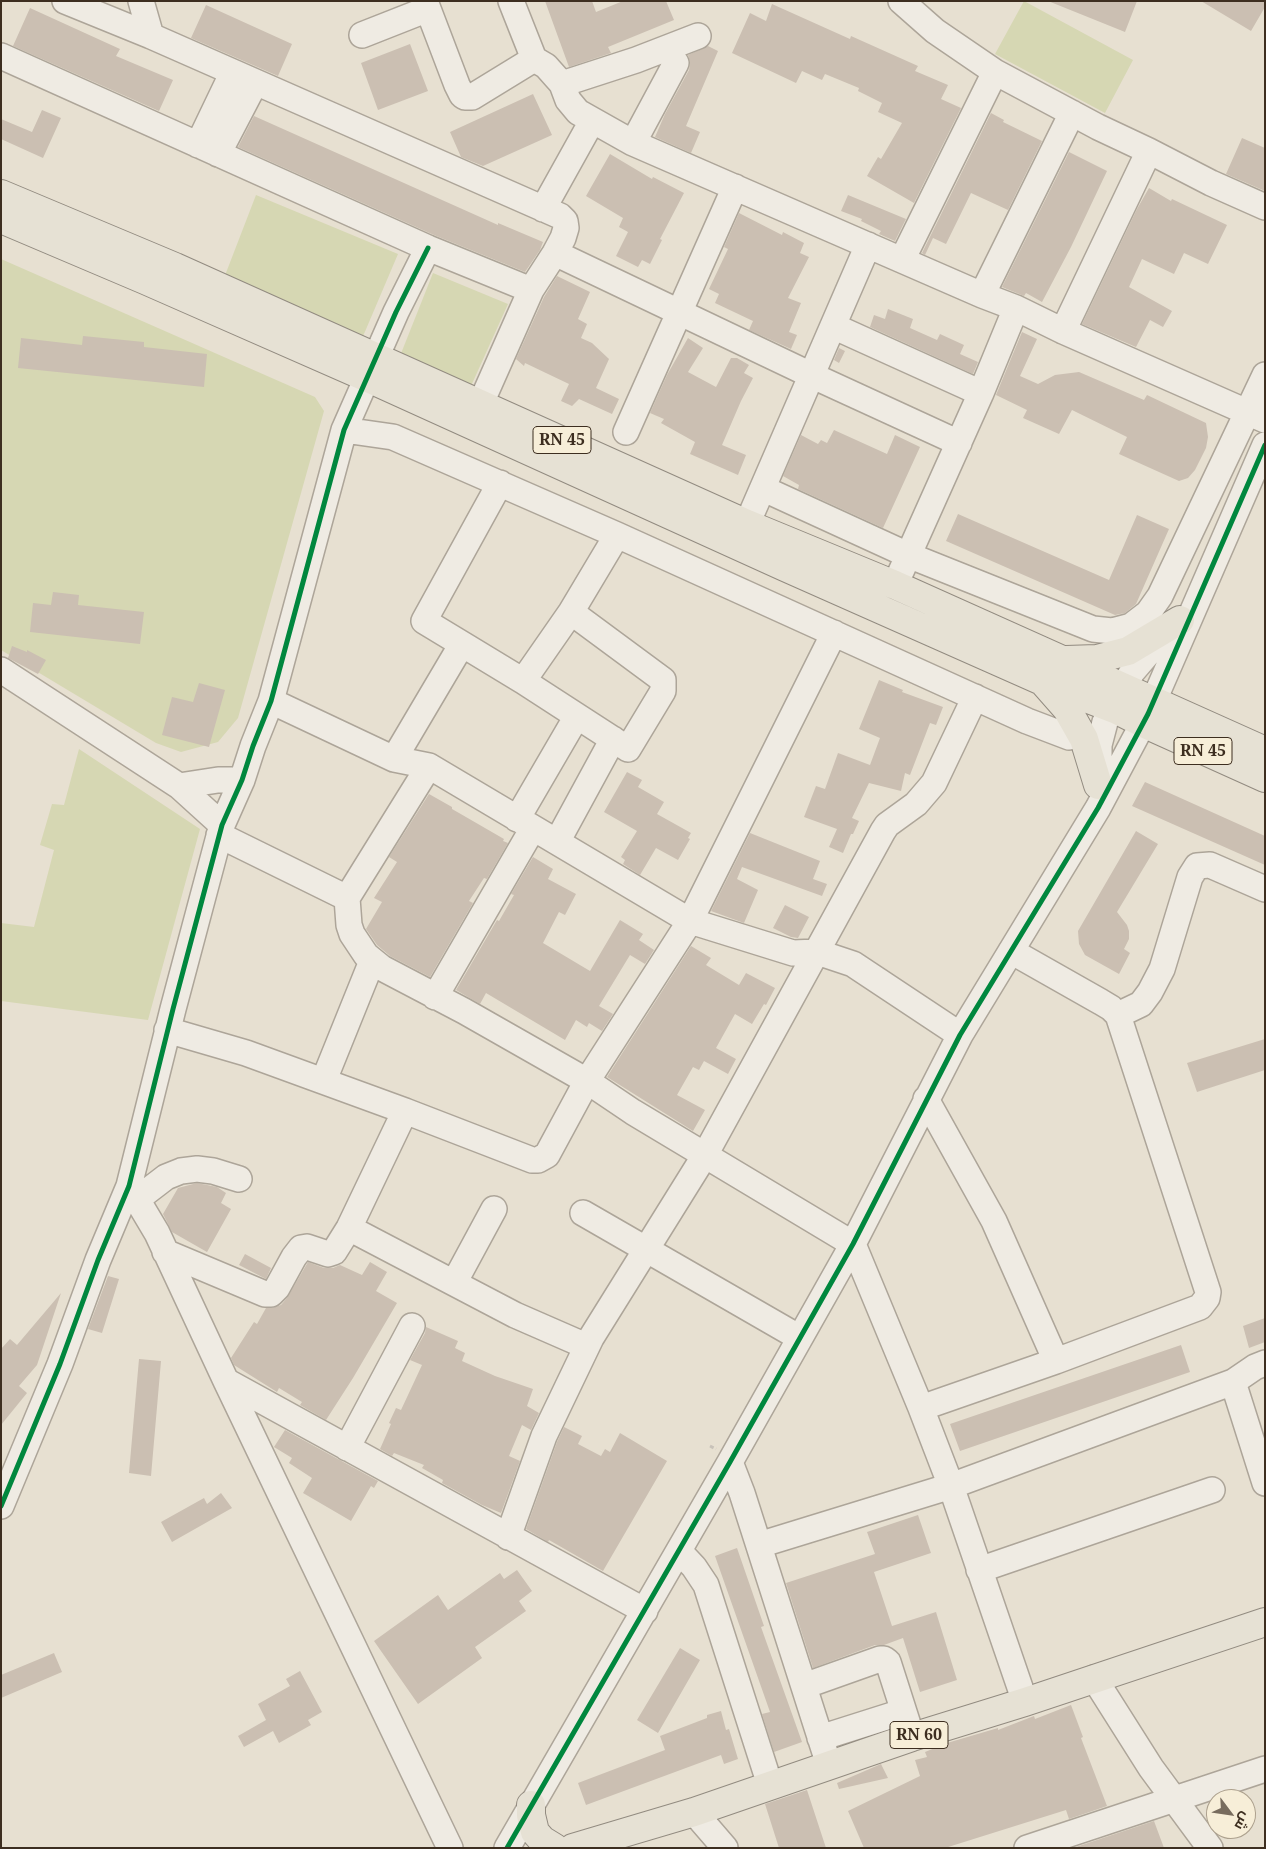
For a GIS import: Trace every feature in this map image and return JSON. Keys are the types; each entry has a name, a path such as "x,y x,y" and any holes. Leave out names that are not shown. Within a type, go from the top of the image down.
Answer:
{"main road":[{"name":"RN 45","path":"1,194 175,267 372,368 767,559 1042,681 1117,698"},
{"name":"RN 45","path":"1,219 145,280 372,368 481,403 747,524 895,585 1063,660 1117,698 1148,712 1265,778"},
{"path":"1063,660 1097,659 1128,651 1188,612"},
{"path":"1042,681 1067,709 1088,747 1098,796"},
{"name":"RN 45","path":"1148,712 1265,751"},
{"name":"RN 60","path":"573,1848 694,1812 912,1737 1025,1702 1265,1622"},
{"path":"531,1805 535,1832 542,1840 555,1848"}],"street":[{"path":"65,1 151,36 560,216 565,221 566,228 555,253 530,290 481,403"},
{"path":"141,1 151,36"},
{"path":"510,1 534,59 546,66 562,84 568,100 578,112 592,121 633,143 982,295 1016,308 1063,331 1256,416"},
{"path":"901,1 935,31 995,72 1211,183 1265,207"},
{"path":"362,35 426,5 457,85 465,97 472,97 534,59"},
{"path":"562,84 636,60 698,36"},
{"path":"1,56 428,248 530,290"},
{"path":"633,143 676,63"},
{"path":"902,260 995,72"},
{"path":"208,150 244,78"},
{"path":"982,295 1072,113"},
{"path":"543,208 592,121"},
{"path":"1063,331 1149,150"},
{"path":"626,432 736,187"},
{"path":"747,524 764,489 868,245"},
{"path":"1,1506 60,1364 98,1260 132,1193 167,1030 221,830 242,780 271,701 344,430 396,312 428,248"},
{"path":"555,253 959,443"},
{"path":"895,585 981,393 1016,308"},
{"path":"833,326 981,393"},
{"path":"764,489 908,555 1093,629 1112,631 1132,626 1148,613 1156,602 1211,492 1256,416 1265,375"},
{"path":"344,430 393,437 617,535 1026,721 1069,737 1080,732"},
{"path":"507,1848 645,1611 853,1244 960,1035 1011,951 1098,796 1148,712 1188,612 1238,508 1265,445"},
{"path":"500,483 424,621 628,748 663,691 663,680 571,612"},
{"path":"1211,492 1238,508"},
{"path":"523,681 571,612 617,535"},
{"path":"1098,796 1099,745 1106,722 1117,698 1132,672 1188,612"},
{"path":"167,1030 246,1053 324,1080 532,1160 538,1160 547,1155 587,1081 690,921 834,633"},
{"path":"394,759 462,644"},
{"path":"1,670 179,786 221,830 347,898"},
{"path":"508,1537 544,1436 586,1346 705,1155 883,831 916,804 934,783 975,697"},
{"path":"271,701 394,759 429,766 690,921 793,953 817,952 853,964 960,1035"},
{"path":"435,997 525,824 577,716"},
{"path":"557,842 612,739"},
{"path":"429,766 347,898 352,934 372,961 587,1081 633,1112 853,1244 921,1408 1025,1702"},
{"path":"179,786 218,780 242,780"},
{"path":"1118,1015 1141,1004 1150,992 1162,969 1190,878 1197,866 1210,865 1265,889"},
{"path":"921,1408 1056,1361 1200,1307 1207,1298 1208,1292 1118,1015 1101,1002 1011,951"},
{"path":"324,1080 372,961"},
{"path":"926,1099 994,1221 1056,1361"},
{"path":"165,1252 265,1294 271,1294 277,1288 299,1249 307,1247 328,1254 334,1252 349,1228 405,1111"},
{"path":"132,1193 181,1171 197,1169 213,1171 239,1179"},
{"path":"132,1193 157,1233 450,1848"},
{"path":"454,1282 494,1209"},
{"path":"583,1213 800,1338"},
{"path":"349,1228 516,1314 586,1346"},
{"path":"347,1448 412,1326"},
{"path":"759,1545 950,1486 1233,1382 1255,1367 1265,1363"},
{"path":"226,1381 645,1611"},
{"path":"1233,1382 1265,1483"},
{"path":"730,1462 759,1545 829,1765"},
{"path":"979,1570 1212,1490"},
{"path":"679,1551 694,1567 706,1585 770,1785"},
{"path":"804,1686 884,1659 888,1662 902,1712 912,1737"},
{"path":"1094,1678 1151,1768 1210,1848"},
{"path":"820,1738 902,1712"},
{"path":"1027,1848 1265,1769"},
{"path":"694,1812 725,1848"}],"green space":[{"path":"1024,1 1133,60 1105,113 995,54"},
{"path":"256,195 398,254 361,341 224,278"},
{"path":"1,259 315,397 324,411 238,718 218,742 181,752 156,743 1,650"},
{"path":"433,273 508,304 471,386 400,356"},
{"path":"79,749 200,829 148,1020 1,1001 1,923 34,927 54,850 40,845 52,804 64,805"}],"building":[{"path":"545,1 592,1 596,12 623,1 666,1 674,20 608,47 611,53 569,67"},
{"path":"1048,1 1137,1 1125,32"},
{"path":"1201,1 1265,1 1265,7 1251,31"},
{"path":"772,4 850,39 851,36 918,66 915,71 948,85 941,99 961,108 914,203 867,176 878,157 881,159 902,123 878,112 882,103 858,91 859,88 825,74 822,80 802,71 796,83 732,53 750,13 766,21"},
{"path":"206,5 292,44 278,76 191,38"},
{"path":"30,8 120,49 116,56 173,80 159,111 13,46"},
{"path":"410,44 428,91 378,110 361,63"},
{"path":"708,46 718,51 686,126 700,132 691,153 655,137 689,70 690,62 688,55"},
{"path":"533,94 552,135 483,166 461,157 450,132"},
{"path":"42,110 61,118 43,158 1,139 1,119 32,132"},
{"path":"991,113 1004,120 1003,122 1042,141 1008,210 971,193 946,244 933,238 925,255 922,253"},
{"path":"254,116 498,225 498,223 543,242 540,250 525,272 434,235 238,147"},
{"path":"1242,138 1265,148 1265,191 1226,174"},
{"path":"1069,152 1107,171 1071,247 1042,302 1026,293 1024,296 1002,287"},
{"path":"610,154 652,179 653,177 684,193 660,239 662,240 650,264 642,260 638,267 616,256 628,232 619,227 623,218 586,196"},
{"path":"1149,188 1171,201 1172,199 1227,225 1208,264 1184,253 1174,274 1142,259 1129,287 1172,311 1163,327 1150,320 1136,347 1082,324"},
{"path":"848,195 906,219 895,241 879,234 881,231 861,221 862,219 841,211"},
{"path":"739,213 782,235 783,232 804,243 800,253 809,257 788,298 801,303 789,332 797,335 791,349 749,330 753,321 715,303 719,294 709,289 728,249 724,247"},
{"path":"557,276 590,292 578,319 587,324 581,338 592,343 609,359 596,388 619,399 612,414 579,399 572,406 561,401 569,384 525,363 524,366 516,359 544,297"},
{"path":"888,309 913,319 910,328 937,340 940,334 964,345 960,354 978,362 973,374 870,327 874,315 885,319"},
{"path":"1022,332 1037,339 1020,376 1038,384 1055,375 1079,372 1144,400 1147,395 1206,423 1208,437 1206,448 1195,470 1188,478 1179,481 1119,454 1127,437 1072,410 1059,434 1023,418 1027,410 996,395"},
{"path":"83,336 144,342 144,347 207,354 204,387 18,368 21,338 82,345"},
{"path":"688,338 703,348 688,372 716,387 731,358 737,358 749,365 744,373 753,378 722,445 746,455 738,475 690,454 695,442 661,423 664,419 650,413 667,375"},
{"path":"839,348 845,351 839,363 834,360"},
{"path":"834,430 887,454 895,435 920,447 883,528 798,489 799,485 783,476 801,435 818,444 821,440 827,443"},
{"path":"958,514 1109,580 1137,515 1169,529 1136,604 1125,613 1115,615 946,541"},
{"path":"53,592 79,595 78,605 144,612 140,644 30,632 33,603 51,605"},
{"path":"12,646 27,652 27,650 46,660 38,674 8,658"},
{"path":"879,680 903,690 902,692 943,707 936,725 930,723 910,775 905,773 901,791 869,783 852,818 859,821 843,853 829,847 837,829 804,817 816,786 825,789 838,753 870,765 880,738 859,729"},
{"path":"199,683 225,690 209,747 162,735 172,697 193,702"},
{"path":"627,772 642,780 638,787 664,802 657,814 691,833 688,838 690,839 678,860 656,848 640,875 623,864 625,860 621,857 637,831 604,812"},
{"path":"1145,782 1265,836 1265,865 1132,806"},
{"path":"429,794 508,843 487,879 484,878 469,901 473,903 430,977 390,956 377,945 366,929 382,902 374,898 397,862 389,857"},
{"path":"1136,831 1158,844 1117,912 1127,925 1129,931 1129,939 1124,949 1130,953 1119,974 1085,955 1079,944 1078,931"},
{"path":"750,833 820,861 813,879 827,884 822,896 742,867 737,879 758,890 744,923 711,911"},
{"path":"533,857 553,869 548,879 576,894 565,915 559,912 543,943 590,971 620,920 643,934 639,940 654,950 645,964 630,955 599,1006 613,1014 602,1031 589,1023 587,1027 576,1020 565,1040 486,993 480,1004 456,990 497,920 499,921 514,895 511,894"},
{"path":"785,905 809,917 798,938 791,937 773,928"},
{"path":"691,946 711,958 706,965 739,985 746,973 775,988 766,1005 764,1004 752,1024 735,1014 716,1048 736,1059 728,1074 704,1061 699,1070 693,1067 677,1095 705,1110 693,1131 607,1077"},
{"path":"1265,1039 1265,1070 1197,1092 1187,1063"},
{"path":"197,1183 217,1187 226,1193 221,1203 231,1209 207,1252 172,1232 163,1214 178,1188"},
{"path":"245,1254 271,1268 266,1279 239,1265"},
{"path":"308,1262 324,1268 333,1268 340,1265 362,1275 370,1262 387,1272 376,1291 397,1303 326,1420 300,1405 302,1402 279,1388 277,1392 234,1365 231,1358 254,1322 257,1324 266,1308 281,1305 287,1298"},
{"path":"108,1276 119,1279 102,1333 88,1329"},
{"path":"61,1293 37,1365 19,1386 27,1393 1,1425 1,1349 10,1339 17,1345"},
{"path":"1265,1318 1265,1342 1249,1348 1243,1326"},
{"path":"426,1327 458,1341 455,1348 465,1353 462,1361 495,1376 533,1389 527,1406 539,1413 531,1430 522,1425 509,1456 520,1461 501,1513 442,1483 443,1480 422,1468 424,1465 394,1453 392,1456 380,1449 396,1408 401,1410 422,1365 410,1360 425,1333"},
{"path":"1181,1345 1190,1372 960,1451 950,1424"},
{"path":"139,1359 161,1361 151,1476 129,1473"},
{"path":"564,1427 582,1436 578,1444 601,1456 605,1449 610,1452 620,1433 667,1461 603,1571 526,1529"},
{"path":"285,1430 378,1481 374,1488 371,1486 351,1521 303,1493 312,1478 289,1463 292,1458 274,1447"},
{"path":"221,1493 232,1508 172,1542 161,1522 204,1498 207,1504"},
{"path":"918,1515 931,1553 874,1572 892,1626 936,1612 957,1680 920,1692 903,1638 884,1645 875,1645 813,1668 786,1583 875,1554 867,1532"},
{"path":"737,1548 764,1626 761,1627 802,1742 774,1752 762,1714 770,1712 715,1556"},
{"path":"517,1570 532,1591 519,1601 526,1611 475,1647 482,1658 418,1704 374,1641 438,1595 448,1610 500,1573 504,1579"},
{"path":"680,1648 700,1660 658,1733 637,1720"},
{"path":"54,1653 62,1672 1,1698 1,1675"},
{"path":"300,1671 322,1712 308,1720 311,1725 279,1743 273,1731 244,1747 238,1736 266,1720 258,1704 290,1686 286,1679"},
{"path":"1071,1705 1083,1737 1081,1738 1107,1806 1069,1819 1066,1810 945,1848 864,1848 848,1811 920,1776 915,1760 927,1757 925,1752 947,1743 998,1728 998,1730 1034,1716 1035,1719"},
{"path":"721,1711 726,1730 729,1729 738,1759 724,1764 721,1755 586,1805 578,1783 665,1750 660,1736 707,1718 707,1715"},
{"path":"881,1764 888,1778 839,1789 837,1783"},
{"path":"807,1790 826,1848 779,1848 765,1804"},
{"path":"1154,1821 1164,1848 1073,1848"}],"cycle path":[{"path":"1,1506 60,1364 98,1260 129,1186 173,1009 222,825 242,780 271,701 344,430 396,312 428,248"},
{"path":"507,1848 730,1462 853,1244 960,1035 1098,808 1148,714 1265,445"}]}
